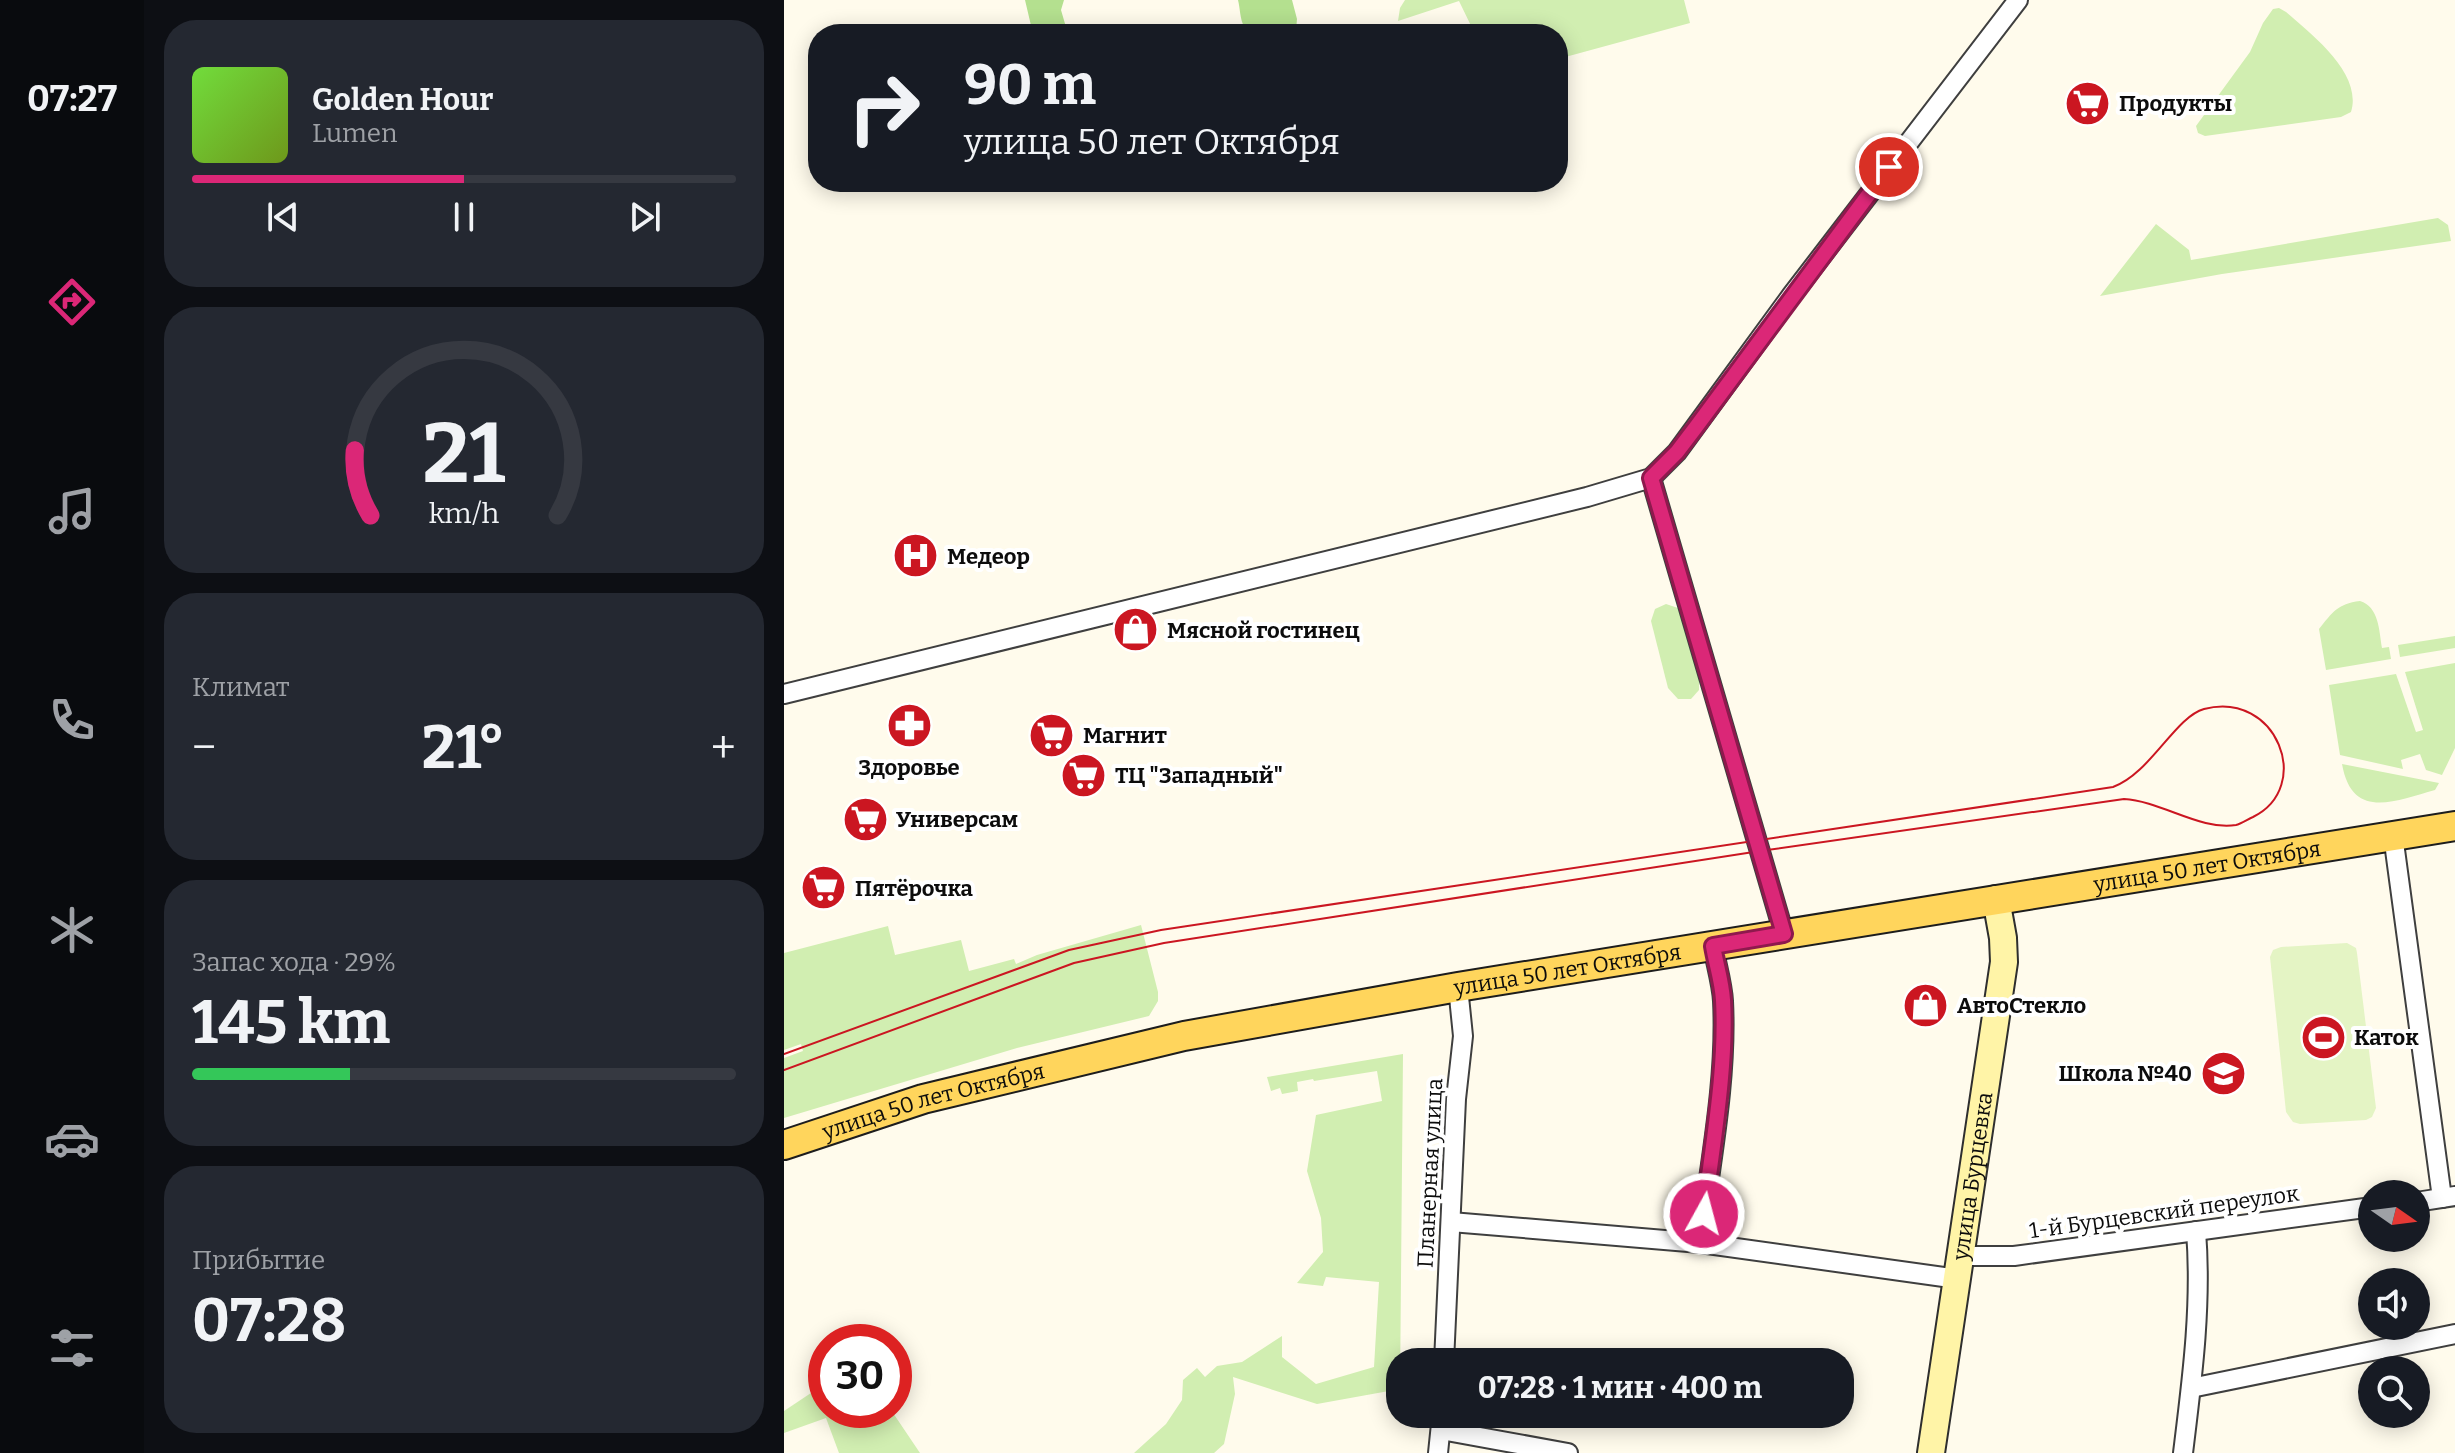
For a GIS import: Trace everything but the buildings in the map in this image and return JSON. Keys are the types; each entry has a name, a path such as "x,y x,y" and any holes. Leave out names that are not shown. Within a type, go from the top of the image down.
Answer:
{"main road":[{"name":"улица 50 лет Октября","path":"784,1145 923,1099 1184,1036 1458,987 2455,826"}],"street":[{"path":"784,694 1587,497 1651,478 1677,452 1809,273 2018,0"},
{"path":"1651,478 1784,934"},
{"path":"2393,835 2448,1197"},
{"name":"улица Бурцевка","path":"1931,1453 2004,962 1996,899"},
{"path":"1700,1243 1718,1101 1722,1038 1723,999 1713,946"},
{"name":"Планерная улица","path":"1445,1348 1456,1099 1463,1036 1458,987"},
{"name":"1-й Бурцевский переулок","path":"1451,1222 1960,1268 2014,1256 2358,1209"},
{"path":"2183,1453 2191,1388 2199,1265 2196,1231"},
{"path":"2191,1388 2455,1334"},
{"path":"1438,1453 1440,1428"},
{"path":"1466,1428 1568,1453"}],"green space":[{"path":"1025,0 1064,0 1061,10 1065,24 1031,24"},
{"path":"1238,0 1292,0 1297,19 1297,24 1243,23"},
{"path":"1405,0 1684,0 1690,23 1568,56 1568,24 1470,24 1459,1 1398,21"},
{"path":"2279,8 2321,43 2342,69 2353,97 2351,112 2341,117 2205,136 2198,133 2196,126 2250,52 2263,23 2273,9"},
{"path":"2438,218 2448,225 2451,241 2222,274 2100,296 2156,224 2189,250 2191,260"},
{"path":"2360,601 2375,614 2382,648 2389,647 2391,659 2326,670 2319,629 2336,610"},
{"path":"1666,604 1682,613 1699,676 1699,690 1691,699 1678,699 1668,688 1651,621 1655,609"},
{"path":"2455,636 2455,648 2400,657 2398,645"},
{"path":"2455,663 2455,748 2442,775 2426,770 2420,754 2401,760 2403,769 2340,755 2329,685 2396,674 2416,732 2423,730 2405,672"},
{"path":"2342,764 2439,783 2435,790 2405,799 2391,802 2365,800 2355,794 2347,782"},
{"path":"1141,925 1158,992 1158,1001 1149,1016 1017,1048 784,1118 784,1058 803,1051 801,1044 784,1050 784,953 888,926 895,955 961,940 969,971 1014,959 1016,964"},
{"name":"Каток","path":"2347,943 2356,948 2357,953 2376,1108 2372,1117 2366,1120 2300,1124 2293,1122 2286,1112 2270,957 2273,950 2281,947"},
{"path":"1403,1054 1400,1348 1386,1348 1386,1392 1317,1404 1233,1377 1235,1394 1224,1444 1214,1453 1134,1453 1166,1424 1182,1400 1183,1380 1197,1368 1205,1377 1217,1366 1242,1362 1282,1336 1282,1357 1316,1384 1374,1367 1379,1282 1326,1277 1323,1286 1297,1283 1323,1252 1321,1218 1307,1171 1316,1115 1382,1101 1377,1071 1297,1082 1298,1091 1282,1094 1280,1088 1271,1091 1267,1077"},
{"path":"808,1395 808,1424 784,1433 784,1411"},
{"path":"830,1428 903,1428 920,1453 839,1453"}],"tram line":[{"path":"784,1054 1069,950 1161,930 2113,787 2139,770 2183,723 2204,709 2230,707 2251,714 2268,727 2279,745 2284,765 2281,785 2271,803 2236,825 2209,824 2124,799 1760,851 1164,943 1074,963 784,1070"}],"place":[{"name":"Продукты","path":"2088,103"},
{"name":"Медеор","path":"916,556"},
{"name":"Мясной гостинец","path":"1136,630"},
{"name":"Здоровье","path":"909,726"},
{"name":"Магнит","path":"1052,735"},
{"name":"ТЦ \"Западный\"","path":"1084,775"},
{"name":"Универсам","path":"865,819"},
{"name":"Пятёрочка","path":"824,888"},
{"name":"АвтоСтекло","path":"1926,1005"},
{"name":"Каток","path":"2323,1037"},
{"name":"Школа №40","path":"2223,1073"}],"route":[{"path":"1704,1214 1718,1101 1722,1038 1723,999 1713,946 1784,934 1651,478 1677,452 1889,167"}]}
